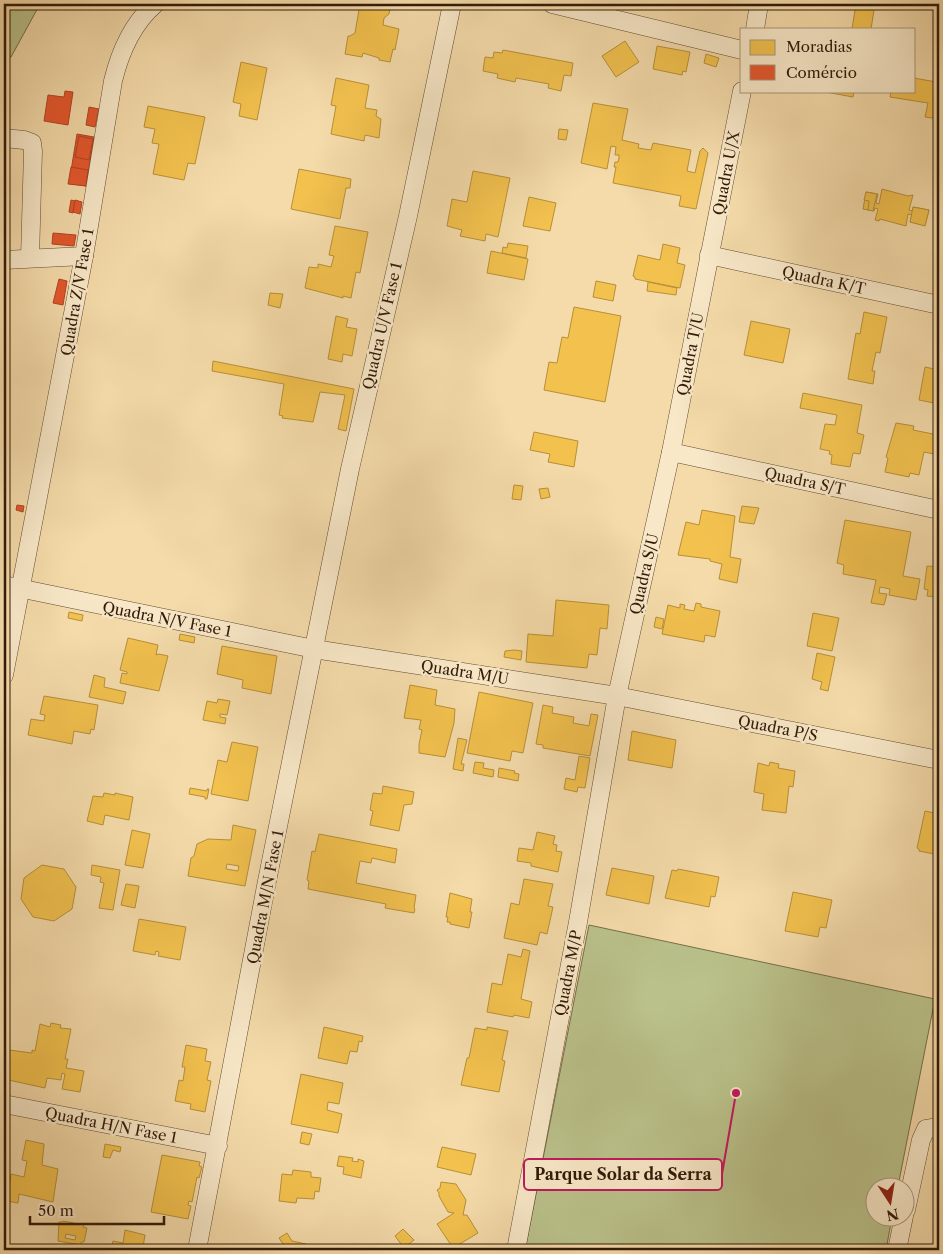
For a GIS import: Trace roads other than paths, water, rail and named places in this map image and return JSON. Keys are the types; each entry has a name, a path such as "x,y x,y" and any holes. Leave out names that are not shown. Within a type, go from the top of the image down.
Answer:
{"street":[{"name":"Quadra Z/V Fase 1","path":"4,675 12,587 84,256 113,81 118,61 132,31 155,4"},
{"name":"Quadra U/V Fase 1","path":"314,648 350,469 408,216 452,4"},
{"path":"552,4 740,50"},
{"path":"755,28 759,4"},
{"name":"Quadra U/X","path":"709,255 742,92"},
{"path":"4,138 24,140 32,144 34,151 30,258"},
{"name":"Quadra K/T","path":"709,255 939,305"},
{"name":"Quadra T/U","path":"671,452 709,255"},
{"path":"4,260 84,256"},
{"name":"Quadra S/T","path":"671,452 939,510"},
{"name":"Quadra S/U","path":"617,696 671,452"},
{"name":"Quadra N/V Fase 1","path":"12,587 314,648"},
{"name":"Quadra M/U","path":"314,648 617,696"},
{"name":"Quadra M/N Fase 1","path":"197,1250 267,881 314,648"},
{"name":"Quadra P/S","path":"617,696 939,760"},
{"name":"Quadra M/P","path":"516,1250 578,922 617,696"},
{"name":"Quadra H/N Fase 1","path":"4,1104 218,1146"},
{"path":"913,1176 921,1140 933,1128"},
{"path":"897,1250 902,1226"}],"place":[{"name":"Parque Solar da Serra","path":"736,1093"}]}
